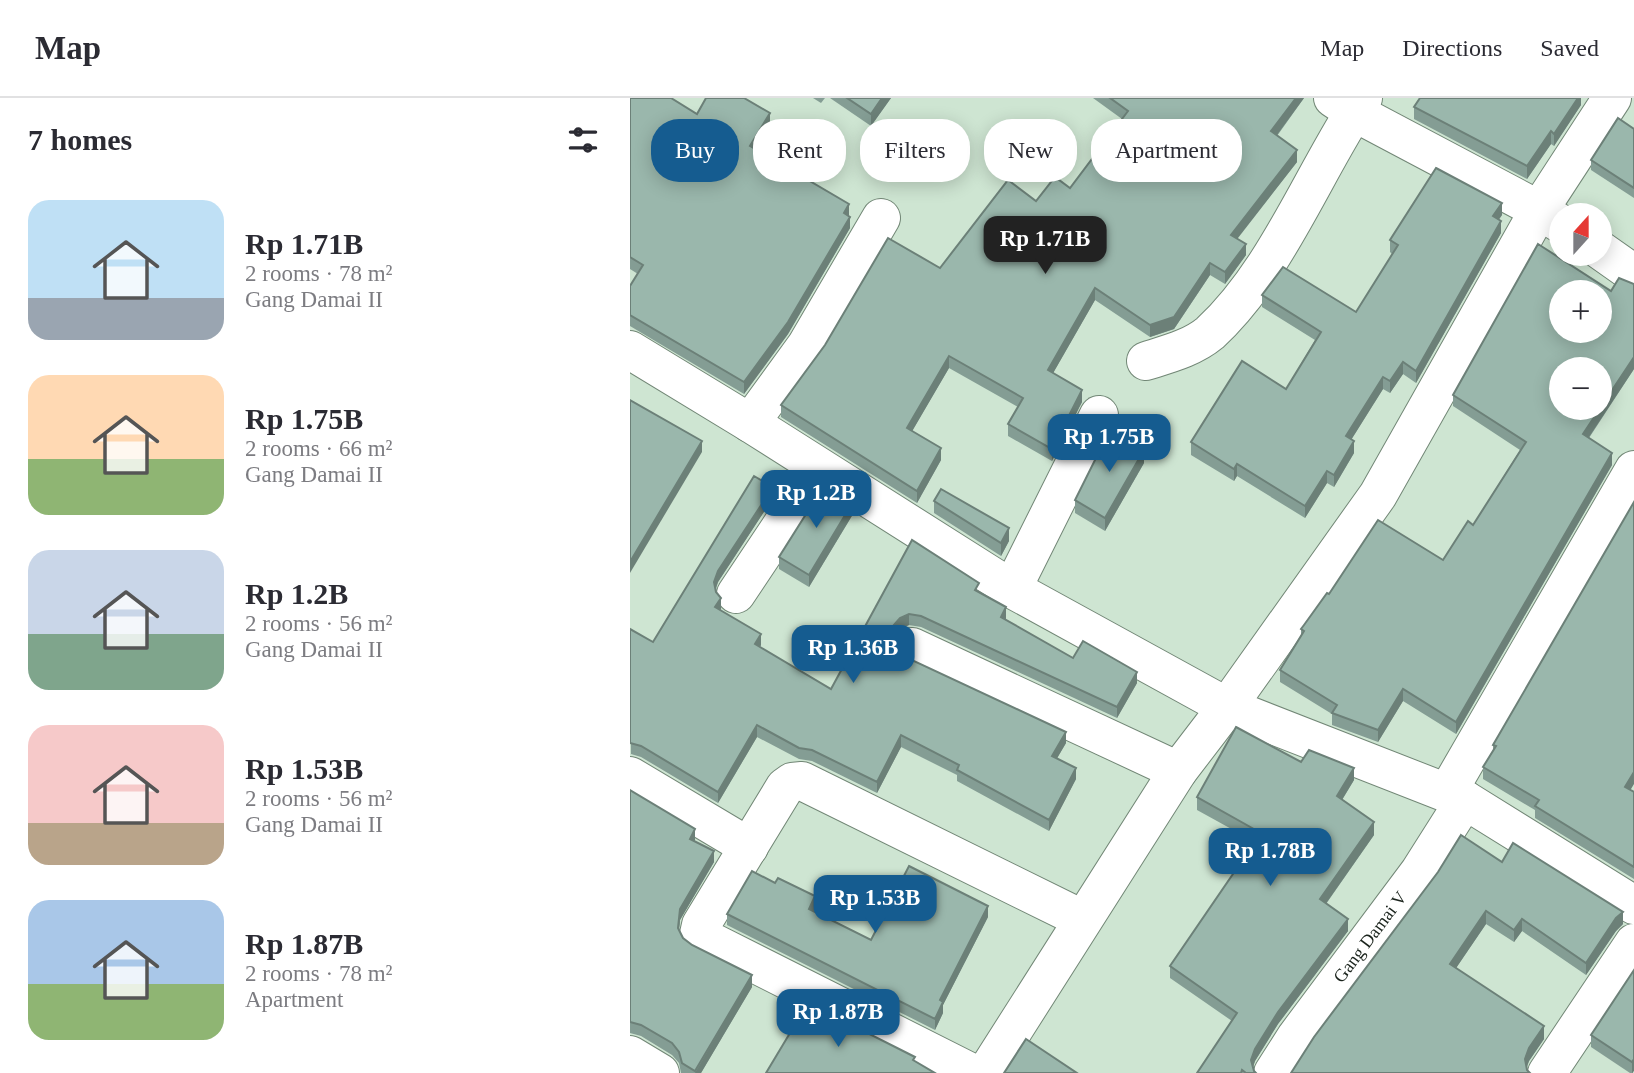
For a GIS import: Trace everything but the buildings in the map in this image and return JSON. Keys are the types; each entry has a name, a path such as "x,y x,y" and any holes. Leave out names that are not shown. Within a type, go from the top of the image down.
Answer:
{"street":[{"path":"1557,203 1612,98"},
{"path":"1146,361 1188,347 1210,333 1260,276 1350,103 1549,216"},
{"path":"750,423 806,346 881,218"},
{"path":"986,1073 1178,771 1227,707 1378,495 1549,219"},
{"path":"1612,258 1634,274"},
{"path":"630,350 1012,590 1227,707 1456,796 1631,895"},
{"path":"1012,590 1100,415"},
{"path":"736,594 817,467"},
{"name":"Gang Damai V","path":"1273,1073 1296,1037 1420,871 1456,796 1634,470"},
{"path":"912,647 1178,771"},
{"path":"630,776 749,847"},
{"path":"972,1073 702,937 699,930 701,925 785,787 792,782 802,781 1083,919"},
{"path":"1547,1073 1634,943"},
{"path":"630,1055 660,1073"}]}
